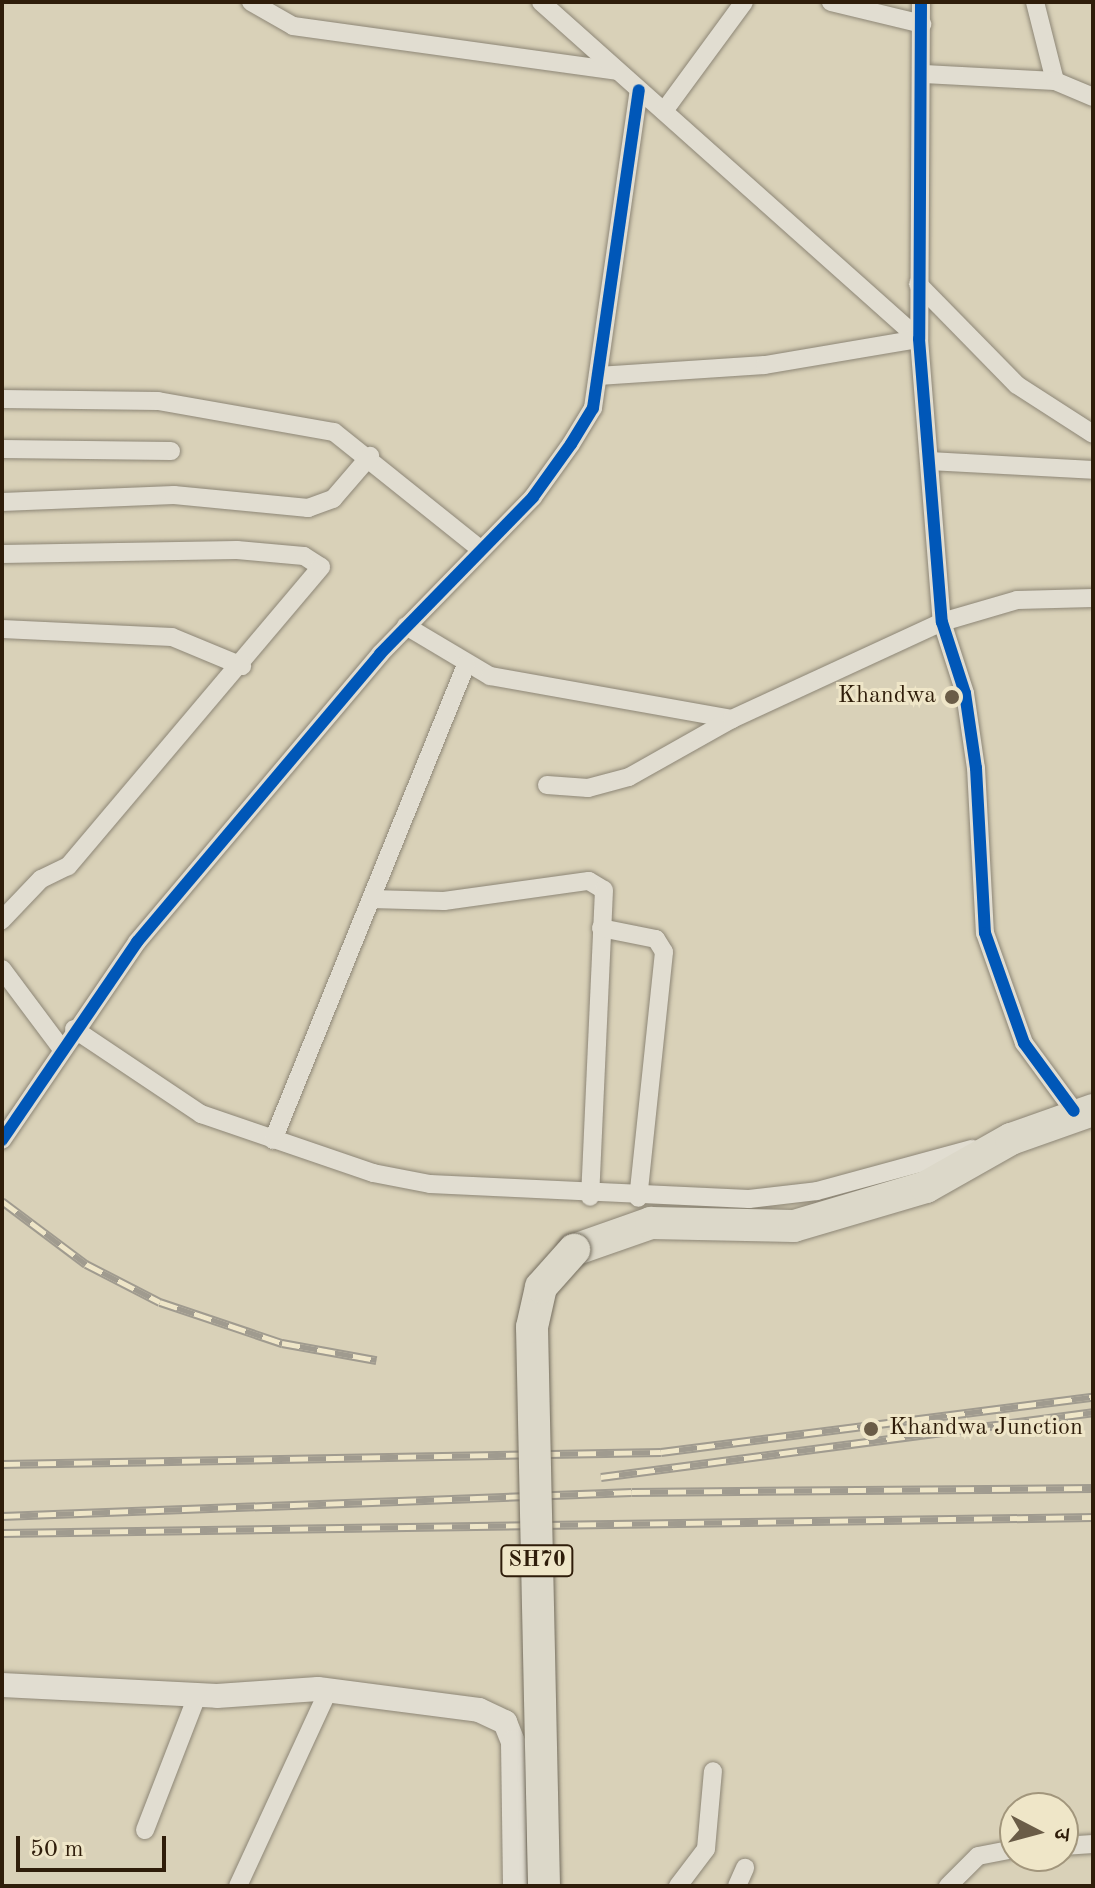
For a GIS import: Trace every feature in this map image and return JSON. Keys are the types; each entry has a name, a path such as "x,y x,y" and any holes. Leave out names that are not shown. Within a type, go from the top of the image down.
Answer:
{"highway":[{"name":"SH70","path":"544,1886 532,1327 541,1287 574,1250 651,1223 794,1226 926,1187 1011,1139 1084,1111"}],"street":[{"path":"251,2 293,26 617,71"},
{"path":"664,111 744,2"},
{"path":"831,2 922,24"},
{"path":"921,2 924,74 916,137 919,339 942,622 965,693 976,768 985,933 1024,1043 1084,1111"},
{"path":"1035,2 1055,81"},
{"path":"544,3 919,339"},
{"path":"924,74 1055,81 1093,97"},
{"path":"2,1140 61,1048 137,942 406,626 480,549 571,444 593,408 639,90"},
{"path":"918,284 1017,385 1093,434"},
{"path":"598,376 765,365 919,339"},
{"path":"2,399 158,401 334,432 370,456 480,549"},
{"path":"2,449 171,451"},
{"path":"2,502 174,495 308,508 333,499 370,456"},
{"path":"929,461 1093,470"},
{"path":"2,554 237,550 316,560 319,574 68,866 41,879 2,920"},
{"path":"547,785 608,786 732,719 942,622 1017,600 1093,598"},
{"path":"406,626 466,665 528,685 732,719"},
{"path":"2,629 172,637 242,666"},
{"path":"273,1140 466,665"},
{"path":"371,899 444,901 589,881 604,890 590,1197"},
{"path":"601,928 656,939 664,952 638,1198"},
{"path":"2,969 61,1048"},
{"path":"74,1029 201,1114 273,1140 430,1184 590,1197 749,1199 817,1191 1011,1139"},
{"path":"2,1685 197,1696 328,1691 479,1710 505,1722 513,1742 515,1886"},
{"path":"238,1886 328,1691"},
{"path":"145,1830 197,1696"},
{"path":"678,1886 706,1849 713,1771"},
{"path":"948,1886 978,1856 999,1852"},
{"path":"737,1886 745,1868"}],"railway":[{"path":"2,1201 86,1264 160,1302 282,1343 376,1360"},
{"path":"2,1464 661,1452 1093,1397"},
{"path":"601,1477 1093,1412"},
{"path":"2,1516 632,1492 1093,1488"},
{"path":"2,1533 1093,1517"}],"cycle path":[{"path":"921,2 919,339 942,622 965,693 976,768 985,933 1024,1043 1074,1111"},
{"path":"2,1140 137,942 380,654 533,497 593,408 639,90"}],"place":[{"name":"Khandwa","path":"952,697"},
{"name":"Khandwa Junction","path":"871,1429"}]}
